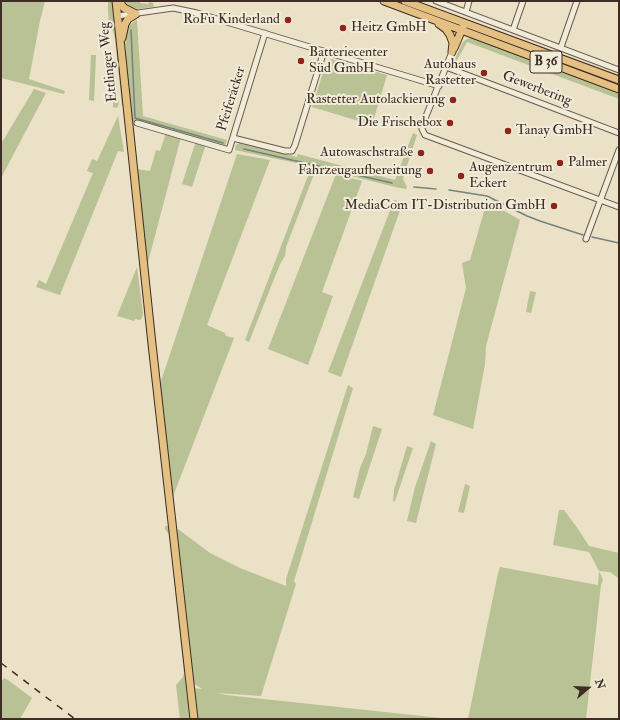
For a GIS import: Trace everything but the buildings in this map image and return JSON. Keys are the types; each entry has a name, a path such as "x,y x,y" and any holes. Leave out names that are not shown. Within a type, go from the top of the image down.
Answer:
{"main road":[{"path":"117,1 124,8 136,14"},
{"name":"Ettlinger Weg","path":"117,1 120,16 120,44 170,516 194,719"},
{"name":"B 36","path":"384,1 619,89"},
{"name":"B 36","path":"405,1 619,80"},
{"path":"120,44 125,24 128,19 136,14"},
{"path":"433,20 446,29 450,35 453,43 452,52"},
{"path":"452,52 464,23"},
{"path":"452,52 464,38 472,35"}],"street":[{"path":"436,1 619,70"},
{"path":"466,12 469,1"},
{"path":"513,30 523,1"},
{"path":"561,47 577,1"},
{"path":"120,16 173,8 197,13 439,86"},
{"name":"Pfeiferäcker","path":"137,123 229,150 265,33"},
{"path":"233,138 285,151 292,151 324,51"},
{"path":"452,52 422,126 425,135 619,206"},
{"name":"Gewerbering","path":"446,67 619,133"},
{"path":"586,239 619,150"}],"green space":[{"path":"1,1 45,1 29,79 65,91 64,94 1,78"},
{"path":"108,1 113,1 124,106 122,106 115,39 113,31 109,25"},
{"path":"124,1 141,1 140,3 148,4 150,2 153,3 154,6 138,9 129,6"},
{"path":"137,20 143,116 227,140 225,147 130,120 125,32 127,27"},
{"path":"471,38 619,93 619,99 467,42 456,62 454,61 463,42"},
{"path":"91,55 96,55 94,101 89,100"},
{"path":"331,59 387,75 372,125 312,107 326,63"},
{"path":"114,63 119,104 117,108 113,107"},
{"path":"34,89 46,93 1,178 1,144"},
{"path":"118,116 124,152 118,151 60,295 36,287 39,280 46,284 93,173 87,171 92,159 97,161"},
{"path":"166,133 181,137 147,266 137,169 150,171 156,150 160,151"},
{"path":"413,133 417,135 403,179 407,187 406,189 315,167 235,150 236,145 241,142 297,157 298,154 395,180"},
{"path":"196,141 206,144 192,187 182,184"},
{"path":"237,154 270,160 207,325 225,333 226,336 234,338 172,499 160,384"},
{"path":"311,168 316,169 286,247 285,256 280,264 249,342 245,340"},
{"path":"336,174 362,181 322,292 333,296 308,365 268,349"},
{"path":"394,200 403,202 341,377 328,372"},
{"path":"487,201 520,220 486,346 485,364 473,429 433,415 466,288 462,263 470,260"},
{"path":"137,267 143,313 140,320 135,319 134,321 117,316"},
{"path":"530,291 536,292 531,313 526,312"},
{"path":"348,385 353,388 294,581 296,584 261,696 217,693 450,719 196,719 193,688 202,689 192,682 175,534 178,529 210,553 240,568 286,586 286,579"},
{"path":"373,426 382,429 359,499 353,497"},
{"path":"431,441 436,444 416,523 407,521 415,487"},
{"path":"407,446 413,448 395,501 393,502 394,490"},
{"path":"465,484 470,486 464,513 458,512"},
{"path":"559,510 564,510 589,546 619,553 619,579 610,572 599,571 589,552 553,545"},
{"path":"165,526 170,526 191,719 180,719 176,685 183,677 184,673 170,541"},
{"path":"500,567 598,585 599,571 603,580 601,585 586,719 468,719"},
{"path":"4,678 32,698 20,719 1,719 1,682"}],"waterway":[{"path":"131,30 135,118 223,143"},
{"path":"244,149 392,183"},
{"path":"414,187 436,189"},
{"path":"449,190 487,196 527,216 583,235"},
{"path":"592,237 619,243"}],"railway":[{"path":"1,663 75,719"}],"place":[{"name":"RoFu Kinderland","path":"288,20"},
{"name":"Heitz GmbH","path":"343,28"},
{"name":"Batteriecenter Süd GmbH","path":"301,61"},
{"name":"Autohaus Rastetter","path":"484,73"},
{"name":"Rastetter Autolackierung","path":"453,100"},
{"name":"Die Frischebox","path":"450,123"},
{"name":"Tanay GmbH","path":"508,131"},
{"name":"Autowaschstraße","path":"421,153"},
{"name":"Palmer","path":"560,163"},
{"name":"Fahrzeugaufbereitung","path":"430,171"},
{"name":"Augenzentrum Eckert","path":"461,176"},
{"name":"MediaCom IT-Distribution GmbH","path":"554,206"}]}
